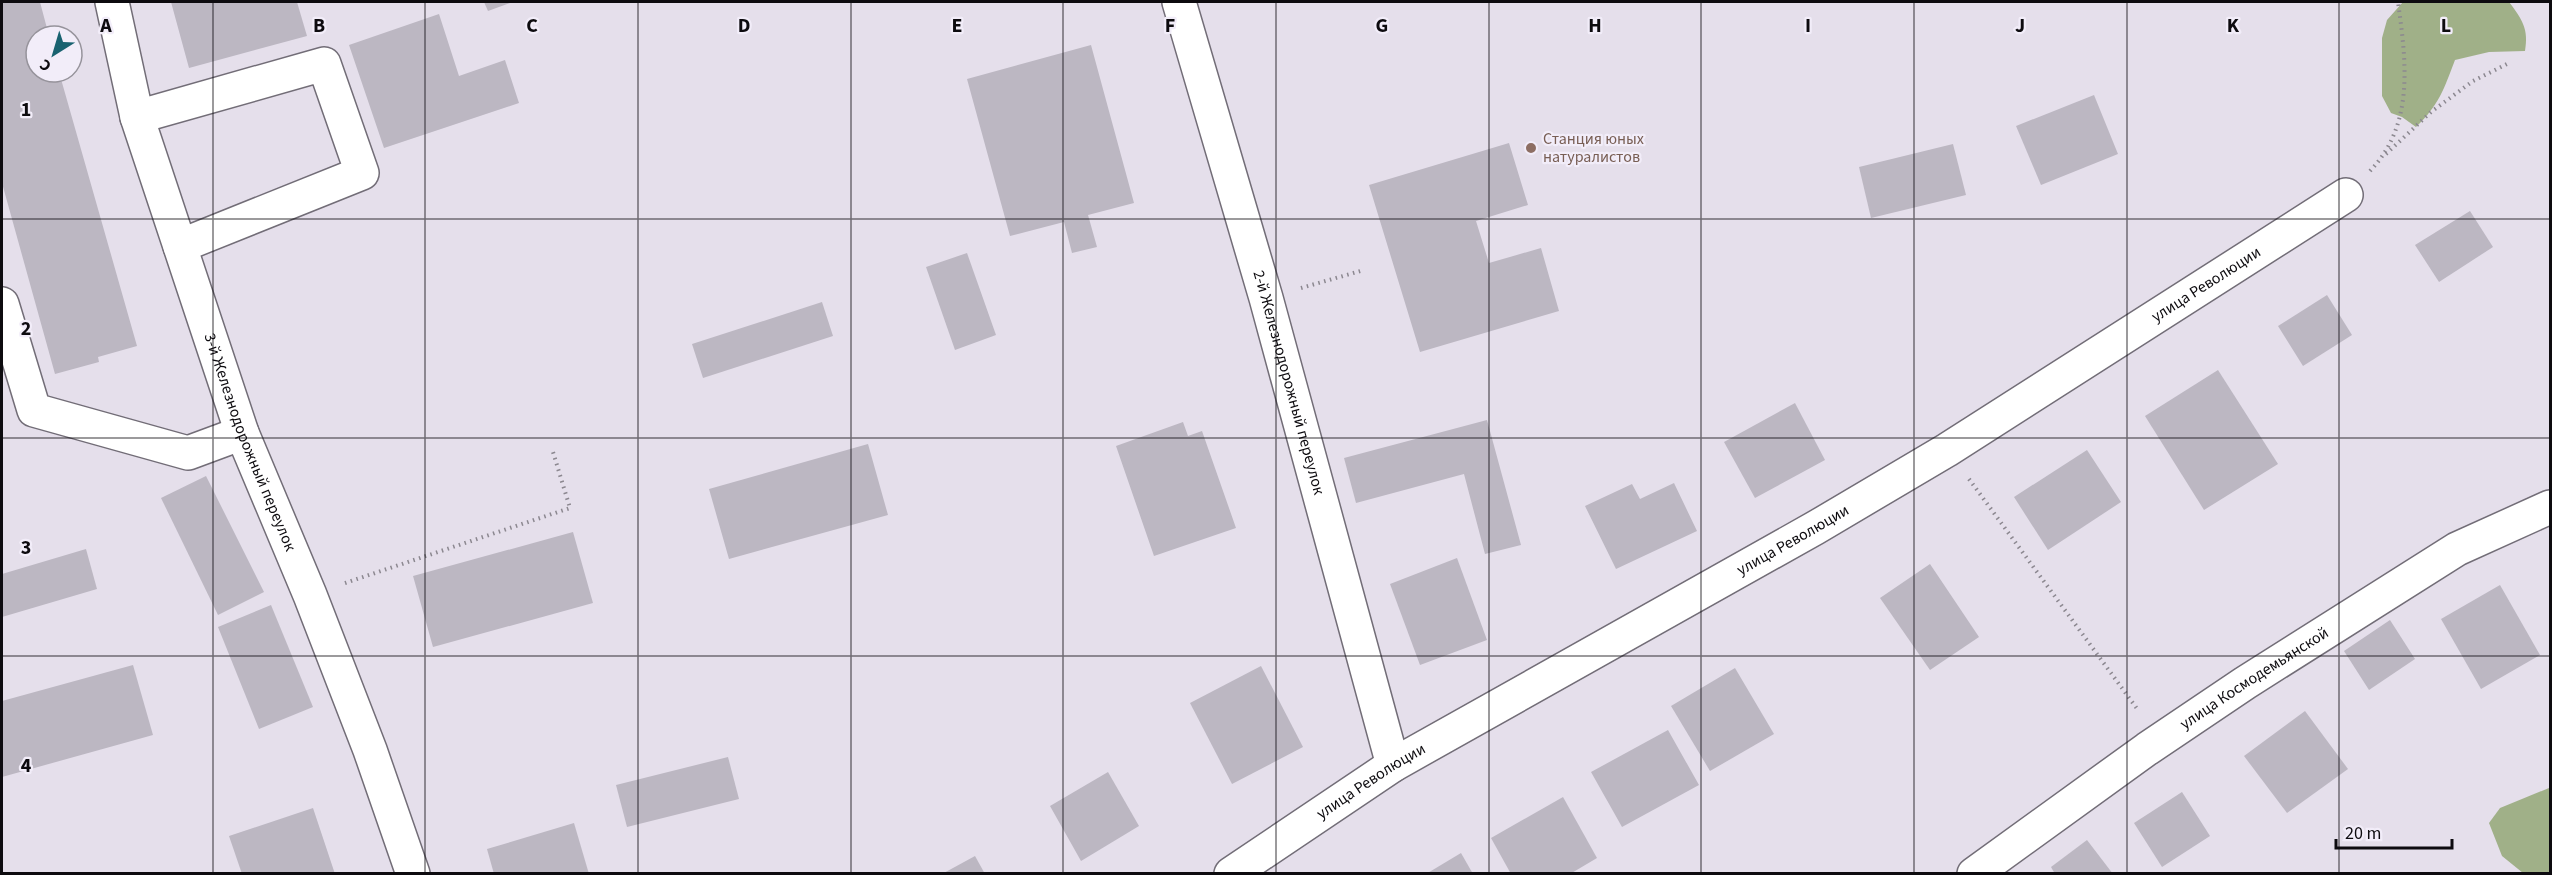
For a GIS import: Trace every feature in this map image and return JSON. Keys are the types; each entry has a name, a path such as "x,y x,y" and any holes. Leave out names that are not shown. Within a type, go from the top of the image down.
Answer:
{"street":[{"name":"3-й Железнодорожный переулок","path":"112,2 137,117 242,433 310,595 370,750 412,873"},
{"name":"2-й Железнодорожный переулок","path":"1179,2 1266,298 1393,765"},
{"path":"137,117 324,64 363,173 180,246"},
{"name":"улица Революции","path":"1231,873 1393,765 1815,528 1947,450 2346,195"},
{"path":"2,304 34,410 188,453 242,433"},
{"name":"улица Космодемьянской","path":"1974,873 2160,740 2457,549 2550,507"}],"path":[{"path":"2383,157 2402,117 2405,56 2398,2"},
{"path":"2346,195 2431,112 2473,81 2509,63"},
{"path":"1266,298 1364,270"},
{"path":"1947,450 2160,740"},
{"path":"310,595 570,508 553,452"}],"green space":[{"path":"2403,2 2509,2 2518,14 2525,30 2525,51 2489,52 2455,60 2436,104 2416,127 2402,117 2391,113 2382,96 2382,38 2387,20"},
{"path":"2549,788 2550,873 2523,873 2502,856 2489,823 2500,808"}],"building":[{"path":"2,2 40,2 46,24 24,24 24,84 62,84 137,346 98,357 99,362 55,374 2,183"},
{"path":"171,2 297,2 307,36 189,68"},
{"path":"484,2 513,2 488,11"},
{"path":"439,14 459,76 505,60 519,103 384,148 349,45"},
{"path":"1091,45 1134,203 1088,215 1097,247 1072,253 1064,222 1010,236 967,79"},
{"path":"2094,95 2118,154 2041,185 2016,126"},
{"path":"1509,143 1528,205 1476,221 1489,263 1541,248 1559,311 1420,352 1369,185"},
{"path":"1953,144 1966,195 1871,218 1859,167"},
{"path":"2470,211 2493,247 2439,282 2415,245"},
{"path":"967,253 996,335 955,350 926,267"},
{"path":"2327,295 2352,335 2303,366 2278,326"},
{"path":"822,302 833,336 703,378 692,344"},
{"path":"2218,370 2278,464 2204,510 2145,416"},
{"path":"1795,403 1825,460 1755,498 1724,442"},
{"path":"1487,420 1521,545 1485,554 1464,474 1356,503 1344,458"},
{"path":"1183,422 1188,436 1202,431 1236,528 1154,556 1116,446"},
{"path":"868,444 888,515 729,559 709,489"},
{"path":"2087,450 2121,502 2048,550 2014,497"},
{"path":"206,476 264,592 218,615 161,498"},
{"path":"1674,483 1697,531 1616,569 1585,506 1632,484 1640,499"},
{"path":"573,532 593,603 433,647 413,576"},
{"path":"86,549 97,589 2,617 2,574"},
{"path":"1457,558 1487,640 1420,665 1390,584"},
{"path":"1930,564 1979,637 1930,670 1880,598"},
{"path":"2500,585 2540,655 2481,689 2441,619"},
{"path":"271,605 313,707 259,729 218,627"},
{"path":"2390,620 2415,659 2369,690 2344,651"},
{"path":"133,665 153,735 2,777 2,701"},
{"path":"1261,666 1303,747 1232,784 1190,703"},
{"path":"1735,668 1774,734 1710,771 1671,706"},
{"path":"2305,711 2348,769 2287,813 2244,756"},
{"path":"1668,730 1699,785 1622,827 1591,772"},
{"path":"728,757 739,799 627,827 616,785"},
{"path":"1108,772 1139,826 1081,861 1050,806"},
{"path":"2182,792 2210,836 2162,867 2134,823"},
{"path":"1563,797 1597,858 1570,874 1511,874 1491,838"},
{"path":"313,808 335,874 242,874 229,836"},
{"path":"574,823 589,874 494,874 487,849"},
{"path":"2087,840 2113,874 2055,874 2051,867"},
{"path":"1461,853 1473,874 1426,874"},
{"path":"975,856 985,874 942,874"}],"place":[{"name":"Станция юных натуралистов","path":"1531,148"}]}
